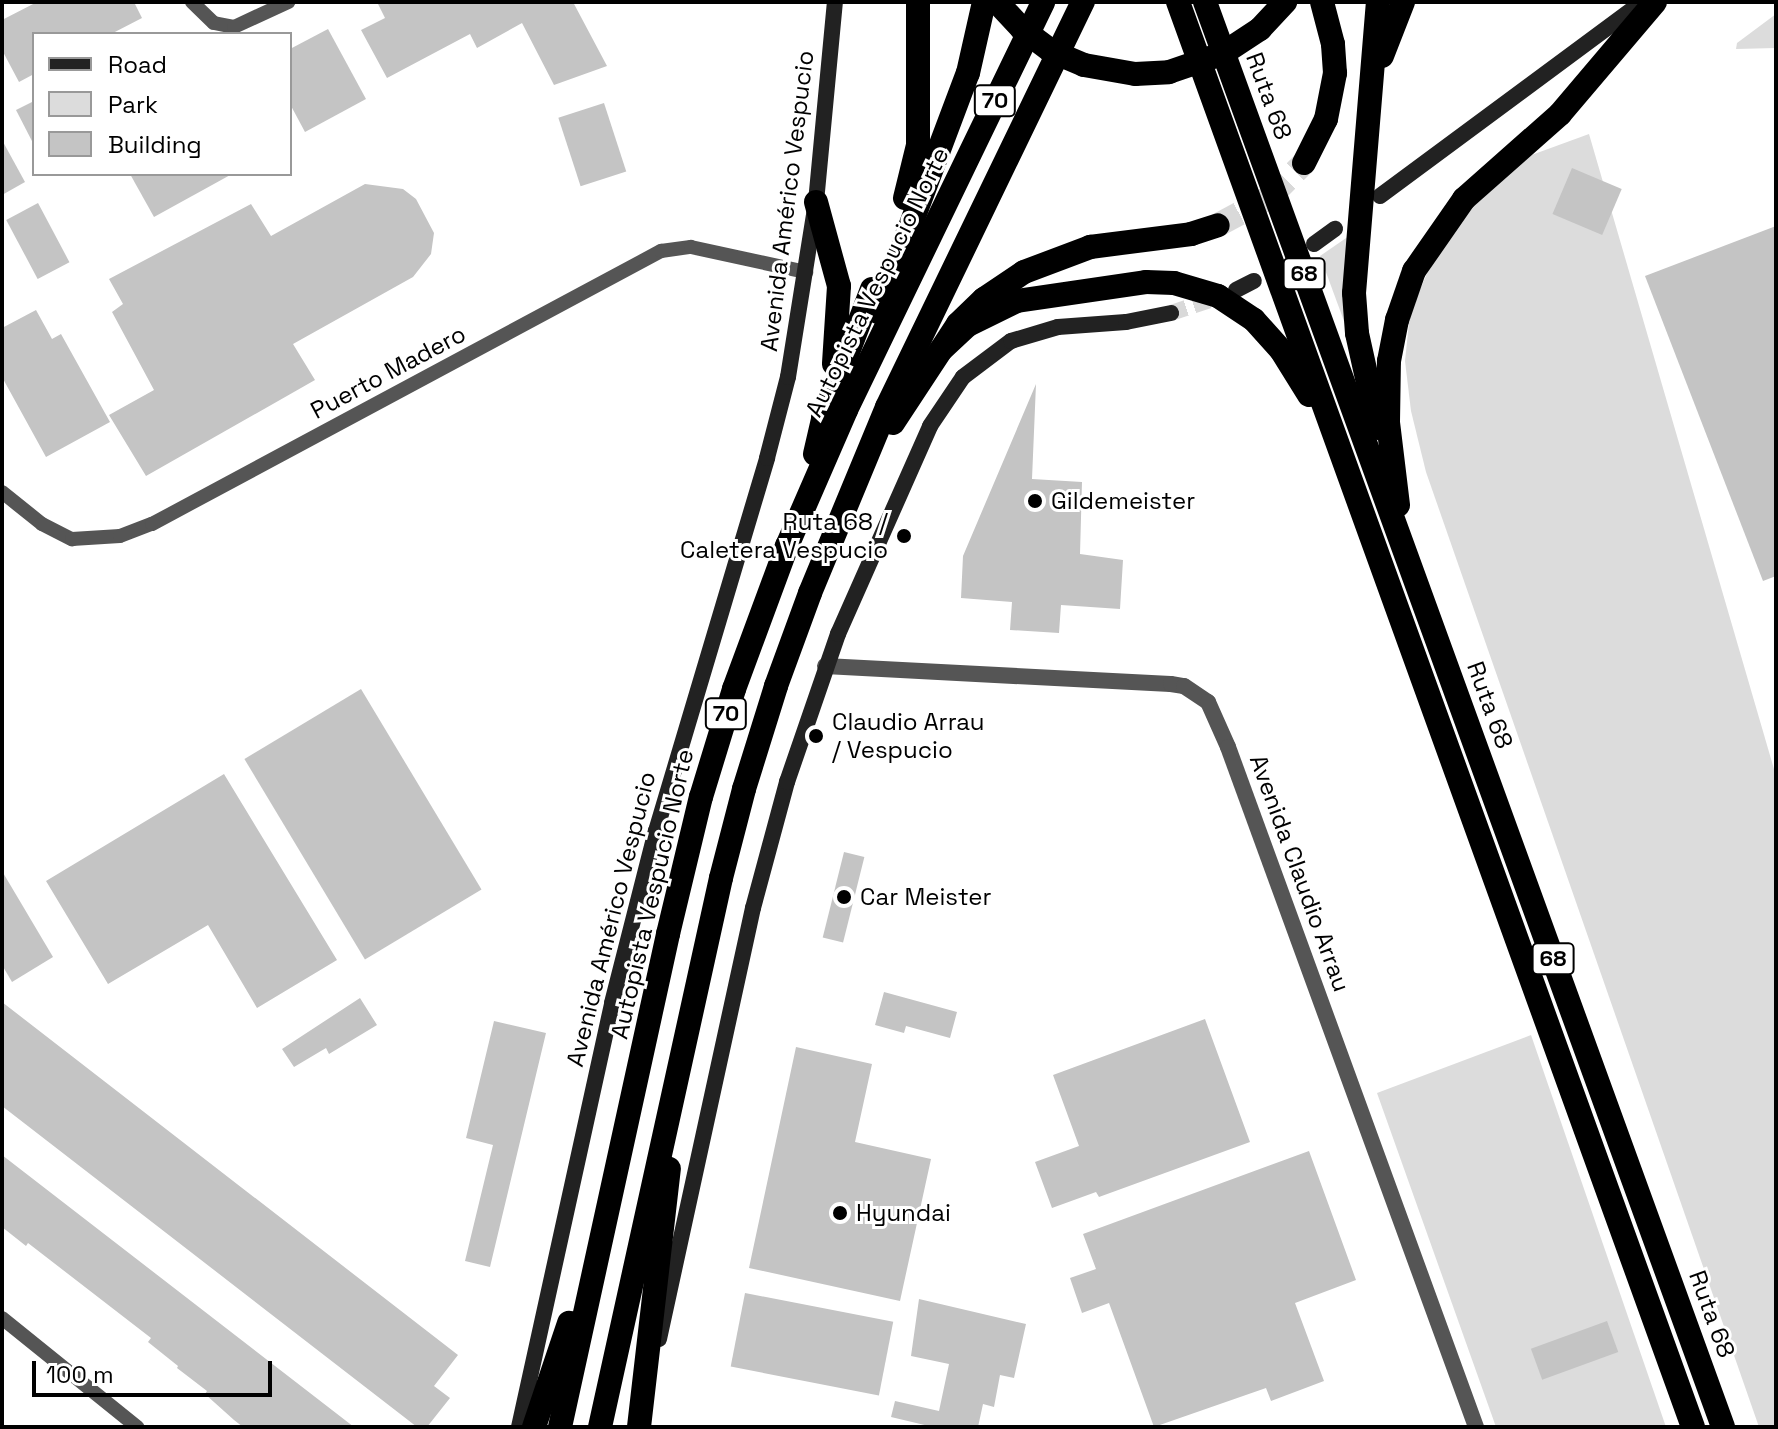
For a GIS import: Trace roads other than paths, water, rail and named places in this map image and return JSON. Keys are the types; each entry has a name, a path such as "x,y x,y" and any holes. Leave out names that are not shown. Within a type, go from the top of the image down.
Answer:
{"highway":[{"path":"823,418 913,172 919,117 918,2"},
{"path":"813,470 952,117 973,57 984,2"},
{"path":"997,2 1022,29 1051,51 1084,65 1118,73 1152,74 1190,67 1222,54 1246,40 1285,2"},
{"name":"Autopista Vespucio Norte","path":"560,1427 701,797 747,653 807,501 894,309 1043,2"},
{"name":"70","path":"600,1427 721,878 753,756 810,593 904,371 1083,2"},
{"name":"68","path":"1178,2 1693,1427"},
{"name":"Ruta 68","path":"1205,2 1723,1427"},
{"path":"1304,163 1326,119 1335,73 1333,44 1322,2"},
{"path":"1378,2 1355,271 1355,315 1403,547"},
{"path":"1370,101 1388,36 1403,2"},
{"path":"1403,547 1388,422 1387,380 1394,332 1414,271 1464,199 1560,114 1655,2"},
{"path":"807,501 836,351 839,286 816,202"},
{"path":"864,464 973,308 1009,281 1044,262 1090,247 1191,234 1218,225"},
{"path":"941,350 968,325 1017,301 1146,282 1185,285 1228,302 1263,328 1281,350 1333,436"},
{"path":"640,1427 653,1290 666,1212 670,1107"},
{"path":"534,1427 616,1175"}],"main road":[{"name":"Avenida Américo Vespucio","path":"519,1427 612,1003 656,831 767,458 788,377 816,202 835,2"},
{"path":"1380,196 1642,2"},
{"path":"1314,244 1335,229"},
{"path":"1236,290 1254,281"},
{"path":"640,1427 753,908 787,782 825,666 924,439 963,377 995,350 1037,331 1139,320 1171,313"}],"street":[{"path":"192,2 214,23 234,27 288,2"},
{"name":"Puerto Madero","path":"2,492 42,524 72,539 103,540 129,534 661,251 691,247 806,272"},
{"name":"Avenida Claudio Arrau","path":"825,666 1171,684 1184,686 1208,702 1228,747 1476,1427"},
{"path":"2,1318 137,1427"}],"tunnel":[{"path":"1218,225 1270,197 1304,163"},
{"path":"1171,313 1219,297"}],"place":[{"name":"Gildemeister","path":"1035,501"},
{"name":"Ruta 68 / Caletera Vespucio","path":"904,536"},
{"name":"Claudio Arrau / Vespucio","path":"816,736"},
{"name":"Car Meister","path":"844,897"},
{"name":"Hyundai","path":"840,1213"}]}
